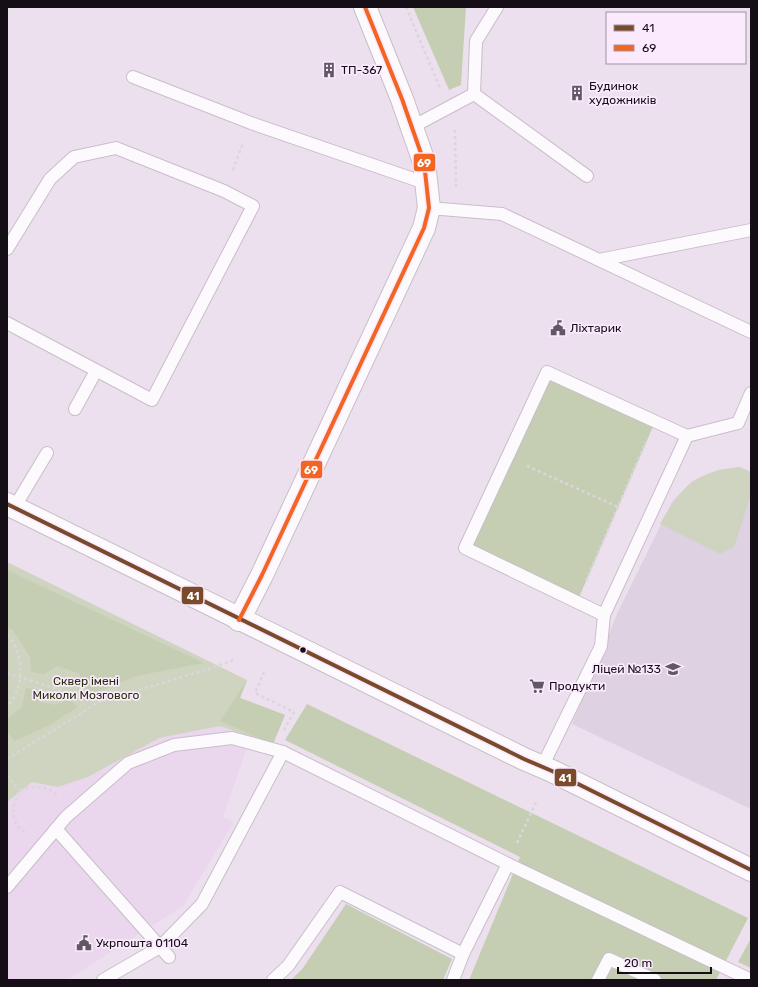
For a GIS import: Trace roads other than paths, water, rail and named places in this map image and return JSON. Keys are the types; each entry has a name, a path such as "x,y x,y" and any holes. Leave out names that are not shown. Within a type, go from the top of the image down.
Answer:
{"street":[{"path":"239,620 262,575 417,242 429,208 428,184 424,162 412,127 364,7"},
{"path":"11,506 239,620 751,870"}],"lane":[{"path":"474,94 476,41 497,7"},
{"path":"133,77 251,123 428,184"},
{"path":"412,127 474,94"},
{"path":"474,94 587,176"},
{"path":"7,249 50,178 74,157 116,148 224,191 253,206 152,400 96,372 7,323"},
{"path":"429,208 502,214 751,332"},
{"path":"598,260 751,230"},
{"path":"75,409 96,372"},
{"path":"604,615 465,548 547,372 687,436 738,423 751,393"},
{"path":"542,767 600,646 604,615 687,436"},
{"path":"11,506 47,454"},
{"path":"7,887 56,829 128,763 174,745 232,738 279,750 508,864 751,980"},
{"path":"104,980 160,947 202,904 279,750"},
{"path":"56,829 169,957"},
{"path":"453,980 463,954 508,864"},
{"path":"273,980 288,966 340,892 463,954"},
{"path":"598,980 609,959 656,980"}],"place":[{"name":"ТП-367","path":"329,70"},
{"name":"Будинок художників","path":"577,93"},
{"name":"Ліхтарик","path":"558,328"},
{"name":"Ліцей №133","path":"673,669"},
{"name":"Продукти","path":"537,686"},
{"name":"Укрпошта 01104","path":"84,943"}],"park label":[{"name":"Сквер імені Миколи Мозгового","path":"86,688"}]}
